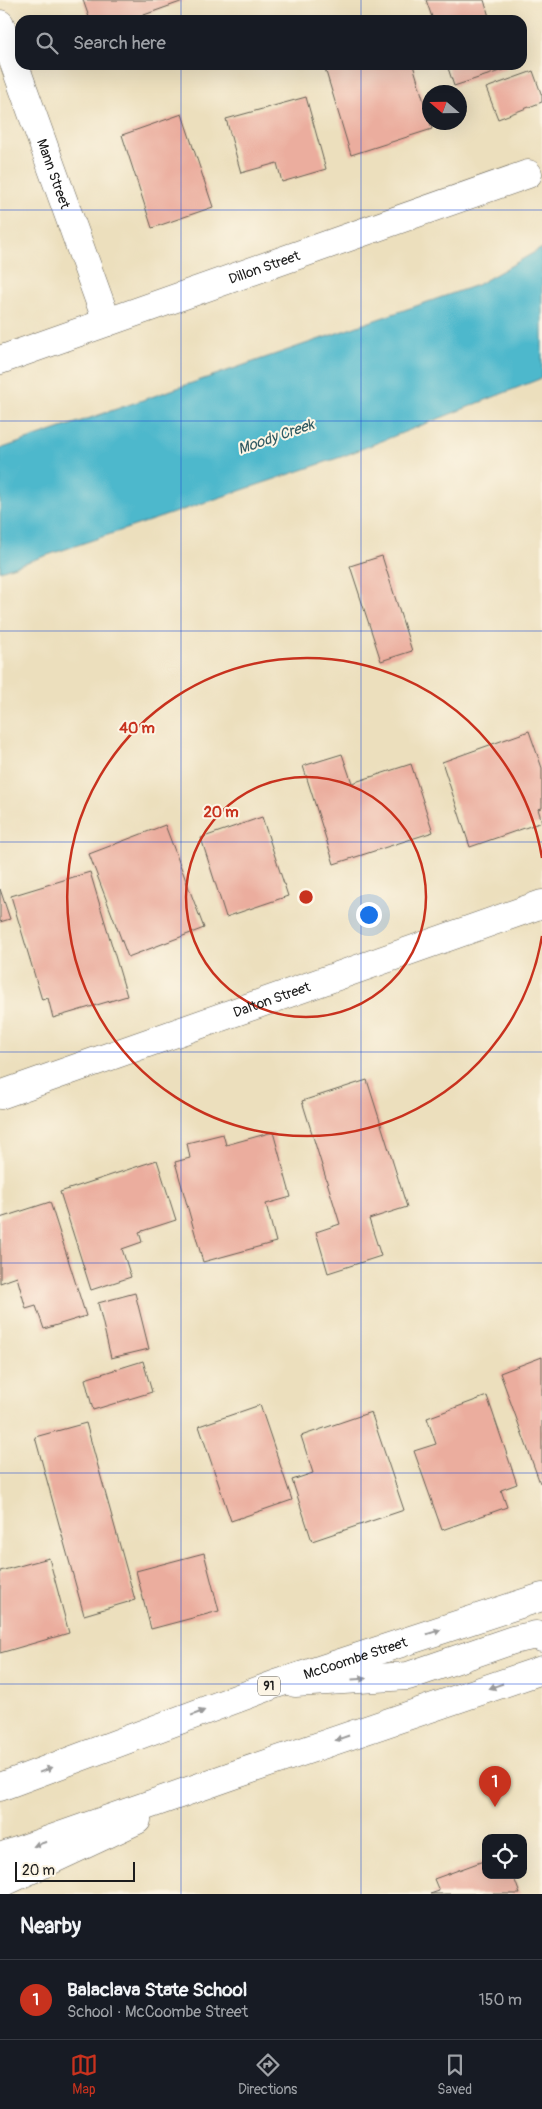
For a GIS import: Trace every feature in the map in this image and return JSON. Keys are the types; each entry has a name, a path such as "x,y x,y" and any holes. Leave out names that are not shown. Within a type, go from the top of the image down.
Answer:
{"street":[{"name":"Mann Street","path":"0,24 15,66"},
{"name":"Mann Street","path":"17,70 107,322"},
{"name":"Dillon Street","path":"0,360 528,174"},
{"name":"Dalton Street","path":"0,1095 542,904"},
{"name":"McCoombe Street","path":"0,1787 276,1684 542,1597"},
{"path":"276,1684 408,1676 513,1640 536,1635 542,1638"},
{"path":"0,1857 542,1670"},
{"path":"0,1884 231,1776"}],"water":[{"name":"Moody Creek","path":"542,248 542,378 341,457 0,571 0,449 477,285"}],"building":[{"path":"83,0 186,0 144,15 88,15"},
{"path":"426,0 484,0 488,15 431,15"},
{"path":"326,70 414,70 422,95 422,130 429,130 351,155"},
{"path":"449,70 503,70 454,85"},
{"path":"533,71 542,96 542,102 498,119 486,88"},
{"path":"306,97 326,169 282,182 277,163 241,173 226,119"},
{"path":"182,114 213,207 152,228 122,135"},
{"path":"382,556 412,651 381,661 350,566"},
{"path":"529,731 542,768 542,808 538,809 542,822 470,847 442,762"},
{"path":"342,754 352,783 411,764 433,832 334,864 303,766"},
{"path":"262,817 288,896 226,917 201,838"},
{"path":"165,825 204,928 128,957 89,854"},
{"path":"90,872 127,996 53,1018 48,998 42,1000 11,896"},
{"path":"0,889 10,919 0,922"},
{"path":"367,1080 407,1207 369,1219 381,1256 328,1273 316,1232 340,1224 302,1101"},
{"path":"273,1132 291,1197 266,1204 276,1242 203,1262 175,1162 190,1158 187,1143 223,1134 226,1145"},
{"path":"157,1160 176,1220 139,1232 142,1242 122,1249 131,1277 91,1290 60,1192"},
{"path":"50,1202 86,1316 44,1329 36,1306 26,1309 17,1277 0,1283 0,1218"},
{"path":"135,1293 149,1349 111,1358 98,1303"},
{"path":"542,1357 542,1482 540,1483 500,1373"},
{"path":"143,1361 152,1392 93,1410 85,1379"},
{"path":"487,1396 517,1484 501,1490 507,1507 442,1530 414,1451 436,1444 427,1418"},
{"path":"260,1405 292,1500 231,1521 199,1426"},
{"path":"371,1412 404,1510 312,1541 292,1480 313,1473 301,1436"},
{"path":"86,1423 135,1600 84,1615 35,1437"},
{"path":"204,1553 219,1611 151,1629 136,1571"},
{"path":"49,1558 69,1633 0,1653 0,1571"},
{"path":"482,1861 482,1879 514,1879 520,1894 430,1894 439,1891 434,1879"}],"place":[{"name":"Balaclava State School","path":"495,1807"}]}
